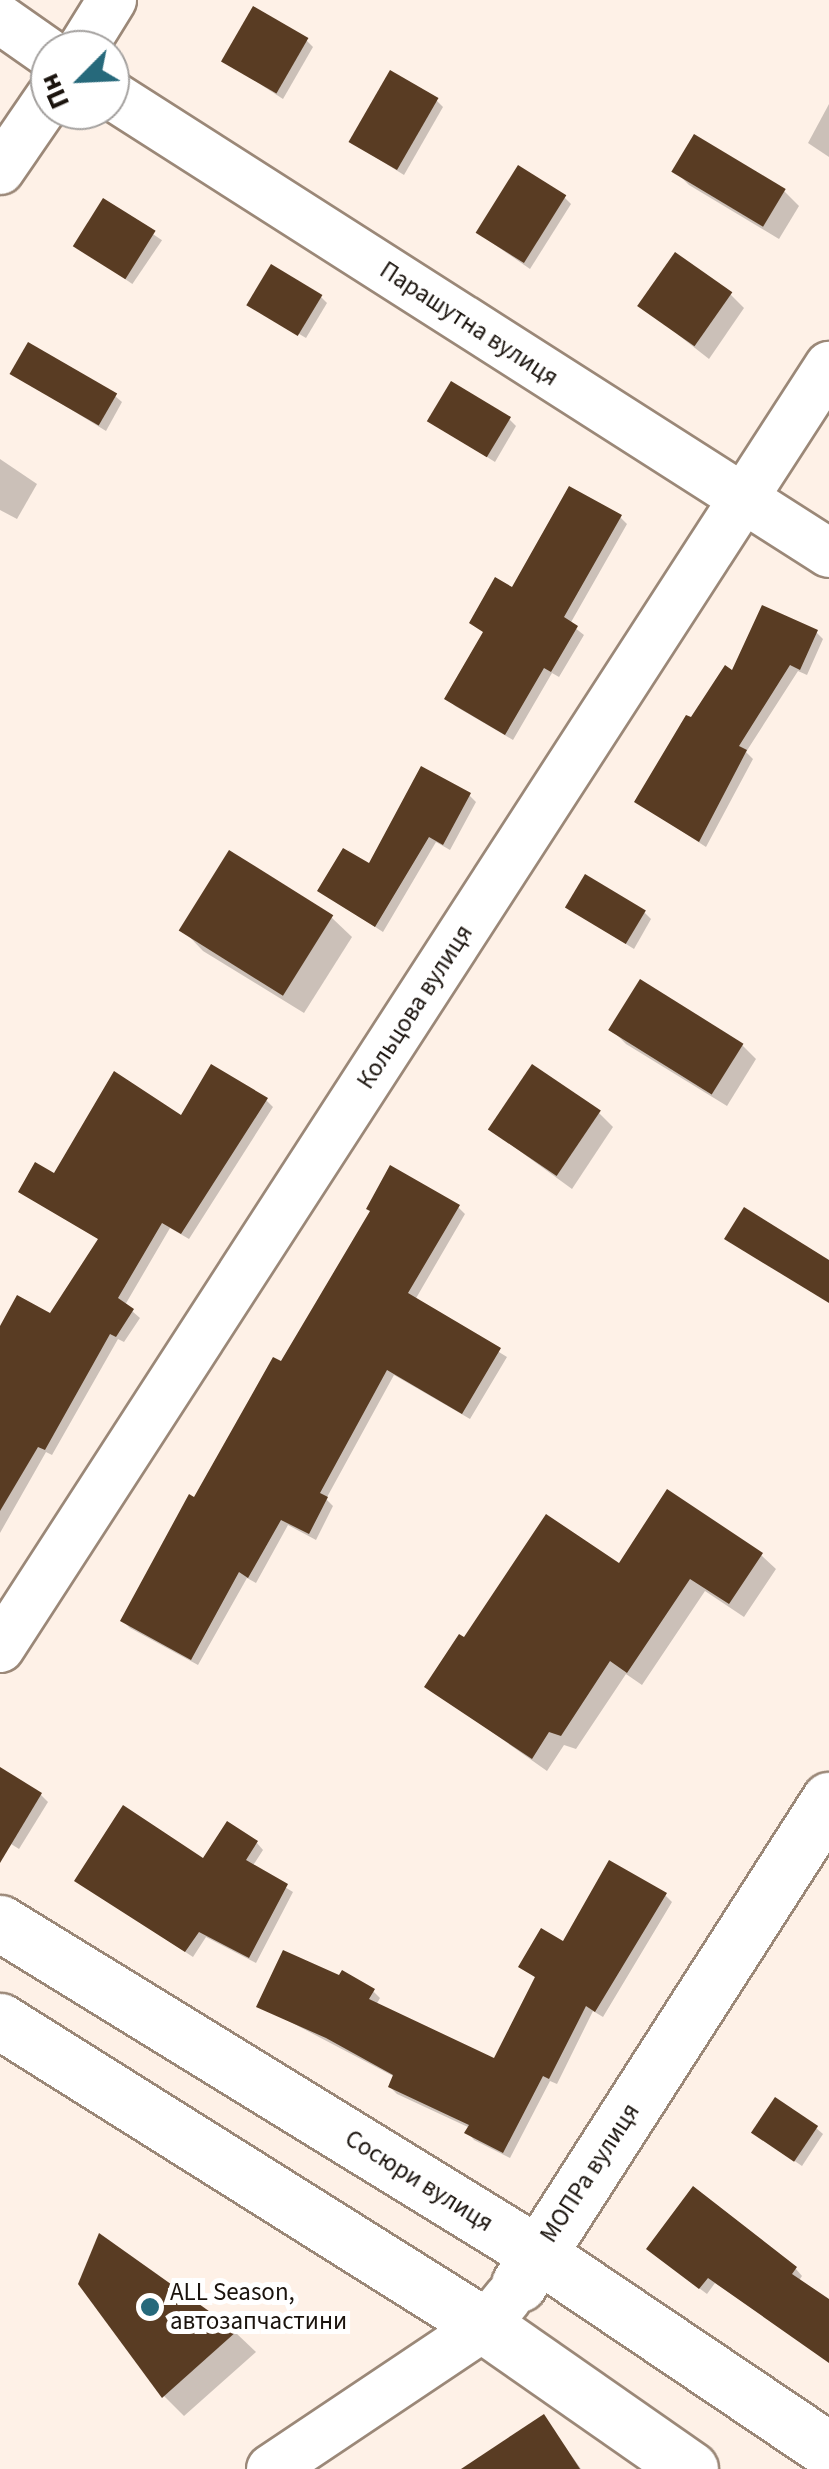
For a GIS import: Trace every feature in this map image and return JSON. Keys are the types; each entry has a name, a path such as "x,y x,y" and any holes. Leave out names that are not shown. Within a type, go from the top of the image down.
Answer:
{"street":[{"path":"93,30 112,0"},
{"path":"0,19 30,40"},
{"name":"Парашутна вулиця","path":"130,107 829,554"},
{"path":"0,170 30,126"},
{"name":"Кольцова вулиця","path":"0,1648 829,366"},
{"name":"МОПРа вулиця","path":"271,2469 484,2326 529,2269 829,1800"},
{"name":"Сосюри вулиця","path":"0,1923 529,2269 829,2450"},
{"path":"0,2021 484,2326 690,2469"}],"building":[{"path":"253,6 308,38 276,93 221,61"},
{"path":"390,70 438,98 397,170 348,142"},
{"path":"694,134 786,189 763,227 671,172"},
{"path":"518,165 566,195 524,263 476,233"},
{"path":"103,198 156,231 125,279 73,246"},
{"path":"675,252 732,292 694,346 637,306"},
{"path":"271,264 322,295 298,336 246,305"},
{"path":"28,342 117,394 99,426 10,374"},
{"path":"451,381 511,417 487,457 427,421"},
{"path":"569,486 622,515 564,617 578,626 551,672 544,668 505,735 444,699 483,632 469,623 495,577 512,587"},
{"path":"762,605 818,630 800,670 790,665 739,746 747,750 699,842 634,802 686,715 691,717 725,665 732,670"},
{"path":"421,766 471,793 443,845 429,837 375,927 317,891 343,848 369,863"},
{"path":"229,850 333,915 283,996 179,931"},
{"path":"585,874 646,911 626,944 565,907"},
{"path":"640,979 743,1044 712,1095 608,1030"},
{"path":"211,1064 268,1098 181,1234 162,1223 118,1298 134,1309 116,1337 110,1334 45,1450 38,1447 0,1511 0,1326 17,1295 50,1313 98,1239 18,1192 35,1162 54,1173 114,1071 181,1115"},
{"path":"532,1064 601,1110 557,1176 488,1129"},
{"path":"390,1165 460,1205 408,1293 501,1348 462,1414 387,1370 320,1493 328,1497 309,1534 281,1520 248,1578 239,1572 191,1660 120,1621 189,1494 194,1497 273,1357 281,1361 370,1211 366,1209"},
{"path":"744,1207 829,1260 829,1303 724,1239"},
{"path":"667,1489 763,1553 729,1604 690,1579 627,1673 610,1661 561,1736 549,1732 532,1759 424,1687 459,1634 464,1637 546,1514 619,1563"},
{"path":"0,1767 42,1793 0,1863"},
{"path":"123,1805 203,1858 227,1821 258,1841 246,1860 288,1884 249,1958 199,1932 185,1952 74,1881"},
{"path":"609,1860 667,1893 595,2012 586,2006 549,2079 543,2076 503,2153 464,2133 469,2125 388,2087 393,2075 326,2038 256,2007 283,1950 339,1975 342,1970 375,1989 369,1999 494,2058 535,1977 518,1967 541,1928 563,1941"},
{"path":"775,2097 818,2126 794,2162 751,2133"},
{"path":"693,2186 797,2267 792,2274 829,2299 829,2363 708,2278 699,2289 646,2249"},
{"name":"ALL Season, автозапчастини","path":"99,2233 237,2331 162,2398 78,2284"},
{"path":"544,2414 580,2469 461,2469"}],"place":[{"name":"ALL Season, автозапчастини","path":"150,2307"}]}
